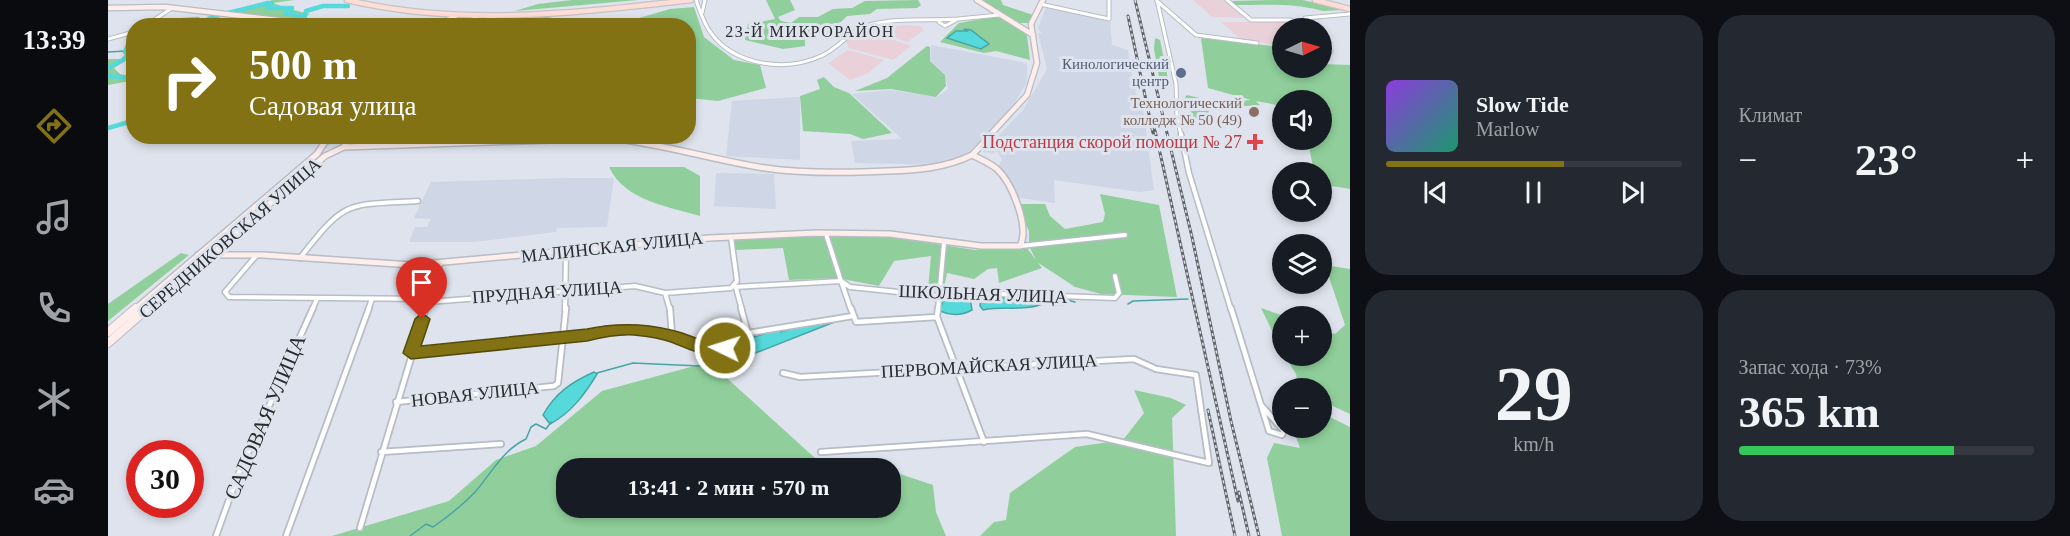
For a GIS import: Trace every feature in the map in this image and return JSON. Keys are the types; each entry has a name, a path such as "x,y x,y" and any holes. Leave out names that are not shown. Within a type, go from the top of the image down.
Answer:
{"main road":[{"path":"347,0 455,16 494,16 654,0"},
{"path":"362,0 431,13 526,13 691,0"},
{"path":"1316,0 1329,0 1350,8"},
{"path":"1316,0 1350,8"},
{"path":"1336,0 1350,8"}],"street":[{"path":"696,0 712,35 728,51 749,60 782,64 803,62 822,56 850,33 873,24 897,20 936,21 1000,15"},
{"path":"702,14 705,0"},
{"path":"977,0 1033,35"},
{"path":"659,144 745,164 784,170 919,170 953,164 972,155 1027,95 1037,63 1031,24 1042,2 1108,19 1109,0"},
{"path":"1157,0 1196,35 1257,44"},
{"path":"1157,0 1161,30 1176,84 1177,117 1208,237 1269,431 1275,435 1284,434 1261,405"},
{"path":"1227,0 1251,20 1272,20"},
{"path":"108,8 172,8 264,18"},
{"path":"157,18 172,8"},
{"path":"1305,18 1350,14"},
{"path":"451,18 455,16"},
{"path":"936,21 945,26 958,19"},
{"path":"1011,22 1031,24"},
{"path":"108,39 126,34"},
{"name":"СЕРЕДНИКОВСКАЯ УЛИЦА","path":"108,332 321,150 324,144"},
{"path":"344,147 450,144"},
{"name":"СЕРЕДНИКОВСКАЯ УЛИЦА","path":"108,343 330,153 344,147"},
{"path":"321,150 330,153"},
{"path":"972,155 996,168 1001,175 1025,230 1022,244 1125,235"},
{"path":"299,258 328,224 346,209 379,203 418,201"},
{"path":"825,234 856,322 937,317"},
{"name":"МАЛИНСКАЯ УЛИЦА","path":"198,255 257,255 440,264 731,236 825,234 893,235 973,248 1022,244"},
{"path":"411,353 561,338 612,330 634,330 672,336 702,349 741,344 749,337 736,287 731,236"},
{"path":"821,452 984,442 937,317 944,243"},
{"path":"561,338 566,289 566,251"},
{"name":"ПРУДНАЯ УЛИЦА","path":"257,255 225,292 229,297 429,301 566,289 635,286 665,293 841,280"},
{"path":"360,528 396,402 440,264"},
{"name":"ШКОЛЬНАЯ УЛИЦА","path":"841,280 850,287 938,296 971,292 1017,296 1116,298 1119,293 1115,276"},
{"path":"665,293 672,315 672,336"},
{"name":"САДОВАЯ УЛИЦА","path":"216,536 238,474 317,299"},
{"path":"286,536 372,299"},
{"path":"748,333 853,316"},
{"name":"НОВАЯ УЛИЦА","path":"396,402 554,386 558,383 561,338"},
{"name":"ПЕРВОМАЙСКАЯ УЛИЦА","path":"783,374 800,377 1123,358 1192,376 1196,375 1209,463 1087,434 984,442"},
{"path":"381,452 501,444"}],"shaded area":[{"path":"1193,0 1223,0 1244,18 1212,17"},
{"path":"1046,7 1110,20 1112,45 1128,50 1129,58 1133,61 1131,70 1137,97 1142,100 1154,190 1140,192 1054,180 1055,203 1014,197 999,165 1002,160 997,151 992,154 983,152 1023,110 1047,69 1038,33 1042,34 1038,28"},
{"path":"1221,22 1272,22 1272,44 1240,39"},
{"path":"904,25 921,26 924,30 907,42 875,30"},
{"path":"867,29 911,46 893,60 849,48 846,41"},
{"path":"931,45 1027,63 1027,82 1012,107 966,155 945,165 855,163 851,141 902,139 852,94 890,90 937,97 948,89 945,75 930,60"},
{"path":"848,50 884,60 867,74 850,80 828,63"},
{"path":"800,97 800,160 726,156 732,101"},
{"path":"716,173 774,174 776,209 714,206"},
{"path":"614,178 607,227 557,228 556,232 474,242 409,242 415,227 427,227 431,219 414,218 431,182"}],"green space":[{"path":"271,0 294,0 273,3 310,14 301,18 282,18 235,12 236,9 272,3"},
{"path":"572,0 638,0 515,11 538,4"},
{"path":"766,0 790,0 795,10 778,17 781,21 791,23 799,17 818,17 833,9 852,8 865,1 918,0 921,5 917,8 877,9 870,14 847,16 841,22 823,27 805,40 805,46 783,49 745,40 748,24 775,19"},
{"path":"981,0 1001,0 1003,5 1033,15 1028,23 1020,23"},
{"path":"1302,0 1350,10 1350,12 1322,11 1288,5 1235,5 1231,1"},
{"path":"694,7 704,37 734,60 760,65 766,88 718,101 696,99 696,18 639,18 670,9"},
{"path":"552,14 552,17 549,18 495,18"},
{"path":"998,16 1027,35 1030,60 996,51 984,53 940,42 959,23"},
{"path":"1155,38 1160,40 1169,84 1160,83 1154,49"},
{"path":"1201,38 1272,46 1272,78 1332,78 1332,64 1350,65 1350,189 1332,186 1332,162 1312,162 1310,150 1332,150 1332,90 1272,90 1272,104 1256,101 1260,105 1245,106 1239,101 1251,100 1208,88"},
{"path":"927,46 930,47 930,61 945,75 946,86 936,97 891,89 855,91 887,78"},
{"path":"108,59 126,59 114,68 120,74 126,76 126,82 108,85"},
{"path":"824,77 834,87 849,93 892,133 863,139 850,134 803,131 800,96 820,89 817,80"},
{"path":"1187,95 1204,99 1212,120 1193,117 1185,97"},
{"path":"318,155 323,156 108,342 108,335"},
{"path":"609,167 684,167 700,176 700,216 636,195 625,188"},
{"path":"1100,194 1159,205 1177,297 1101,294 1075,287 1037,262 1029,246 1029,231 1017,204 1045,204 1050,216 1065,229 1103,222 1105,214"},
{"path":"734,237 890,237 975,250 1027,248 1042,268 999,283 997,268 988,269 974,279 947,273 943,292 928,289 931,256 894,261 879,286 837,278 789,280 783,248 736,250"},
{"path":"181,253 189,255 108,321 108,304"},
{"path":"1332,266 1350,269 1350,414 1332,406 1332,378 1297,378 1291,366 1332,366 1332,333 1335,334 1345,325 1332,286"},
{"path":"1261,308 1272,312 1272,331"},
{"path":"709,362 815,458 556,458 556,518 901,518 901,474 933,485 936,512 946,536 332,536 449,501 496,460 536,446 602,391"},
{"path":"1134,390 1171,398 1186,405 1172,418 1176,536 980,536 994,522 1006,520 1010,493 1075,447 1123,440 1144,413"},
{"path":"1332,418 1350,427 1350,536 1282,536 1267,458 1274,443 1300,448 1296,438 1332,438"}],"water":[{"path":"964,29 971,30 989,44 981,49 947,38 956,31 968,31"},
{"path":"970,296 972,310 956,315 940,311 944,297"},
{"path":"981,296 1048,301 1033,307 983,310 980,306"},
{"path":"842,319 753,354 748,350 747,345 754,337 777,330 781,332 809,323"},
{"path":"594,372 597,374 577,402 550,424 543,415 553,400 572,384"}],"waterway":[{"path":"210,18 268,3 272,3 267,8 292,8 291,12 285,13 305,16 306,11 323,6 348,6"},
{"path":"108,52 125,51"},
{"path":"108,68 126,57"},
{"path":"108,76 126,77"},
{"path":"108,128 126,123"},
{"path":"1128,304 1133,301 1188,299"},
{"path":"1048,301 1063,305 1067,300 1075,302"},
{"path":"597,373 633,363 699,366 716,360 728,365 733,360 732,353 736,352 743,359 747,351"},
{"path":"410,536 426,524 433,527 461,506 504,455 526,439 531,427 536,424 546,429 551,422"}],"railway":[{"path":"1135,0 1192,237 1231,421 1259,536"},
{"path":"1128,16 1153,133"},
{"path":"1154,126 1238,501"},
{"path":"1208,410 1235,536"},
{"path":"1239,492 1249,536"}],"place":[{"name":"Кинологический центр","path":"1181,73"},
{"name":"Технологический колледж № 50 (49)","path":"1254,112"},
{"name":"Подстанция скорой помощи № 27","path":"1255,142"}],"district":[{"name":"23-Й МИКРОРАЙОН","path":"810,31"}],"route":[{"path":"422,319 411,353 587,335 612,330 634,330 672,336 702,349 725,348"}]}
